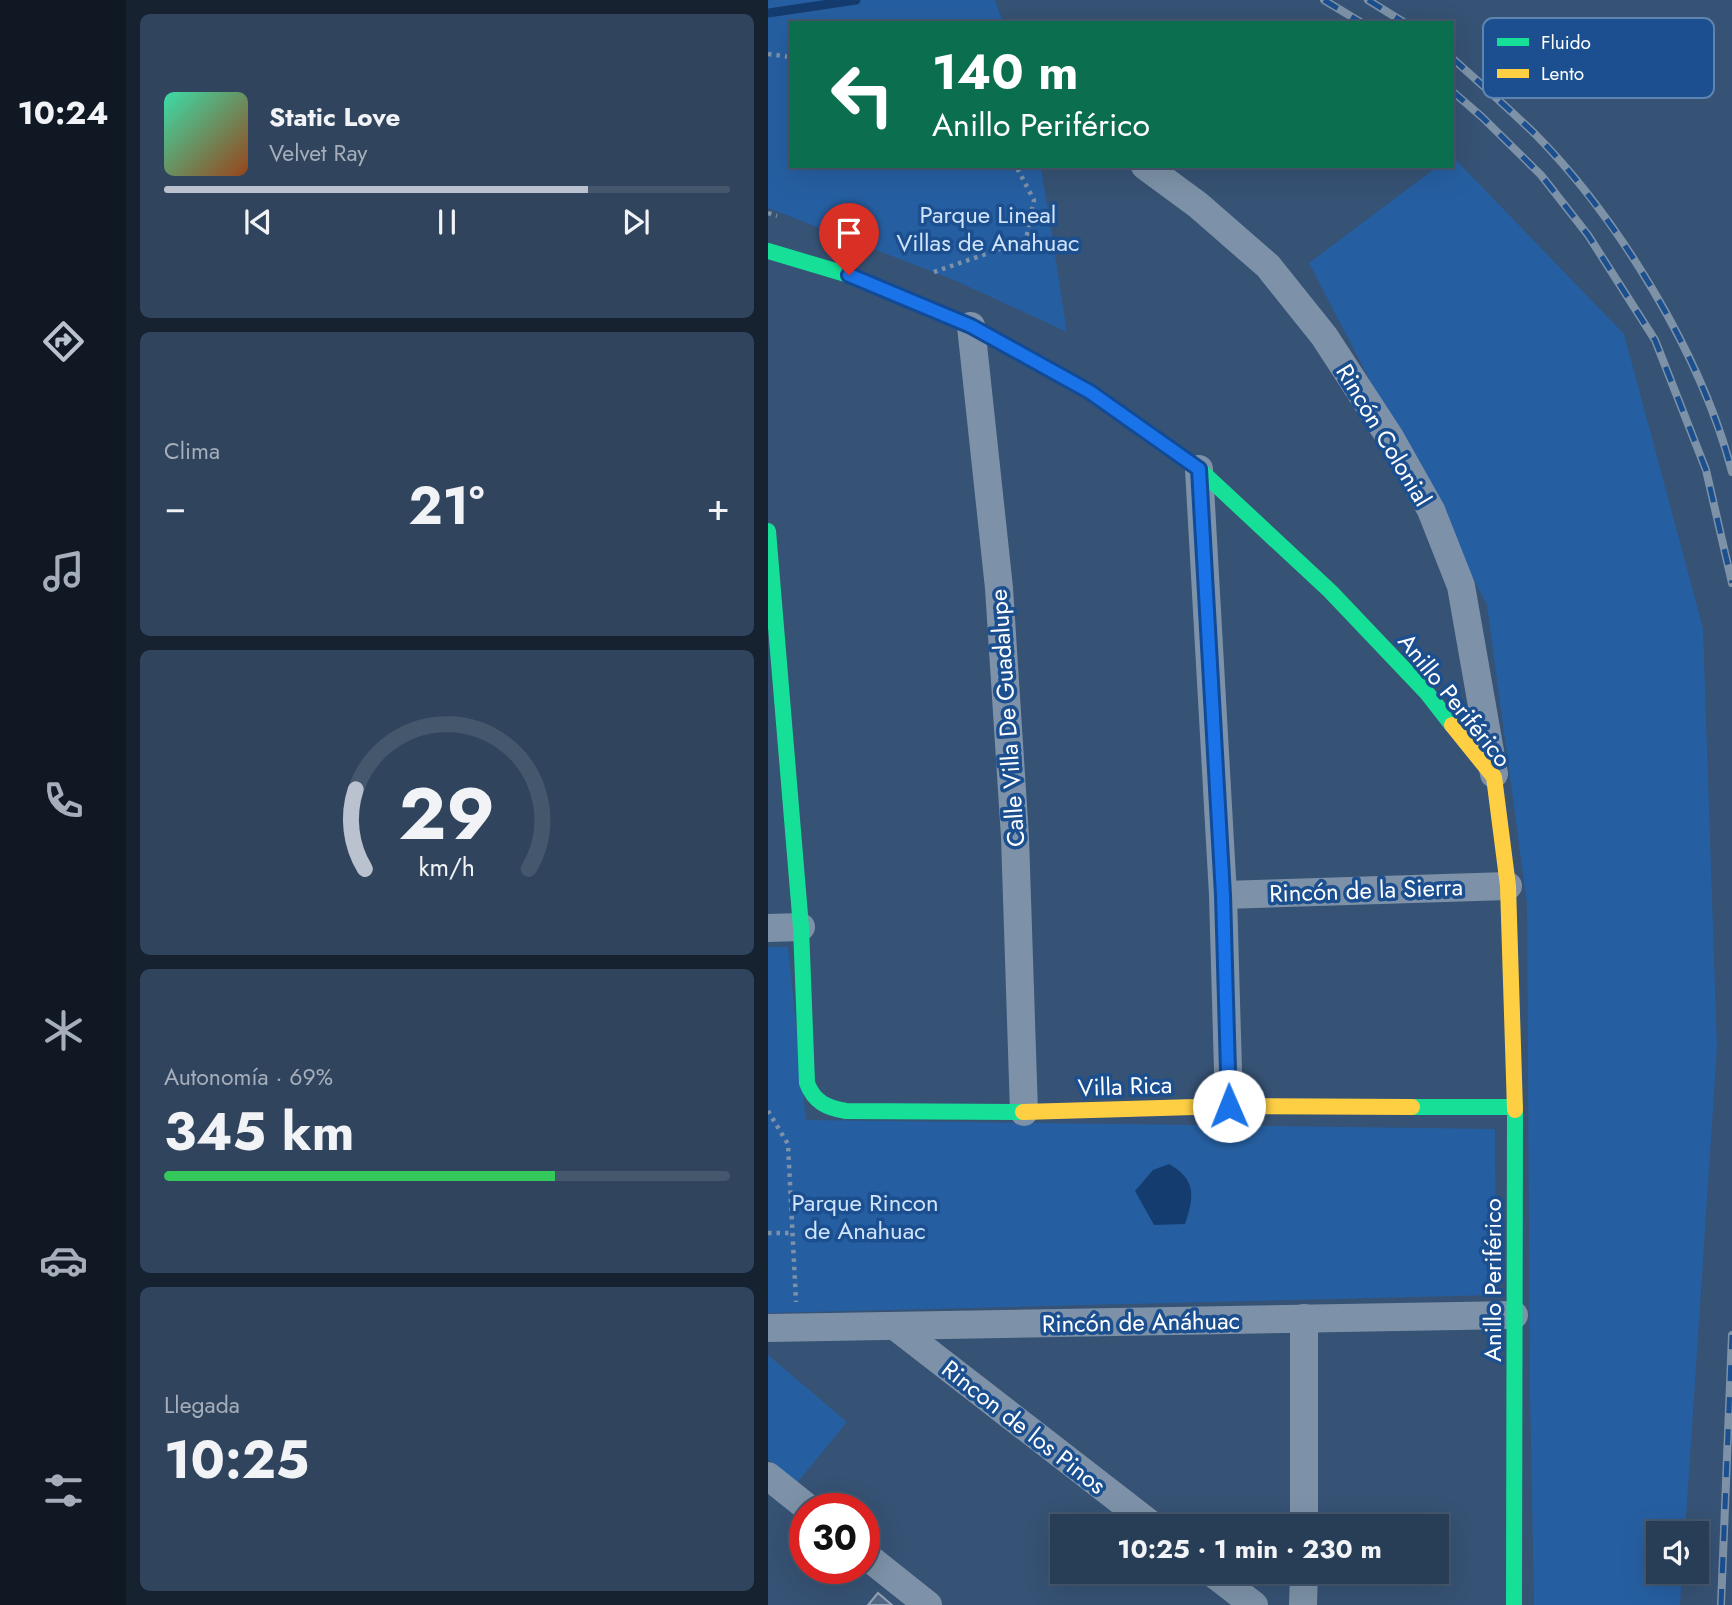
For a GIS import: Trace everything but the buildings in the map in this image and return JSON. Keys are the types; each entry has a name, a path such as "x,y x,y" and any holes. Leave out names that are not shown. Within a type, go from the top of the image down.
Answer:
{"street":[{"name":"Rincón Colonial","path":"1148,168 1198,205 1268,266 1324,336 1391,439 1431,510 1461,586 1494,777"},
{"name":"Anillo Periférico","path":"768,251 849,275 971,326 1090,392 1199,469 1330,590 1427,693 1494,777 1508,886 1515,1107 1514,1605"},
{"name":"Calle Villa De Guadalupe","path":"971,326 999,588 1015,837 1024,1112"},
{"path":"1199,469 1223,895 1229,1106"},
{"path":"768,531 801,927 768,928"},
{"name":"Rincón de la Sierra","path":"1223,895 1508,886"},
{"name":"Villa Rica","path":"801,927 807,1083 821,1105 846,1111 1024,1112 1229,1106 1515,1107"},
{"name":"Rincón de Anáhuac","path":"768,1328 1514,1315"},
{"path":"1304,1318 1304,1514"},
{"name":"Rincon de los Pinos","path":"896,1327 1138,1514"},
{"path":"768,1476 789,1493"},
{"path":"880,1567 928,1605"},
{"path":"1227,1584 1254,1605"},
{"path":"1303,1605 1304,1584"}],"path":[{"path":"768,54 789,57"},
{"path":"924,268 936,273 1026,240 1034,200 1017,168"},
{"path":"768,213 780,217"},
{"path":"768,1111 788,1144 797,1327"},
{"path":"768,1233 793,1233"}],"green space":[{"name":"Parque Lineal Villas de Anahuac","path":"768,0 995,0 1002,21 789,21 789,168 1041,168 1067,332 956,281 768,208"},
{"path":"1454,158 1624,334 1703,628 1717,1048 1686,1521 1646,1521 1646,1584 1681,1584 1680,1605 1534,1605 1527,904 1487,605 1309,263 1435,168 1454,168"},
{"name":"Parque Rincon de Anahuac","path":"768,947 788,947 806,1120 1495,1129 1496,1295 768,1313"},
{"path":"768,1355 847,1422 796,1484 768,1459"}],"shaded area":[{"path":"1169,1164 1185,1176 1189,1183 1190,1205 1185,1224 1154,1225 1135,1191 1153,1170"}],"waterway":[{"path":"768,13 856,0"}],"railway":[{"path":"1324,0 1359,21"},
{"path":"1368,0 1402,21"},
{"path":"1454,60 1483,86"},
{"path":"1454,93 1541,175 1588,235 1655,340 1706,470 1732,583"},
{"path":"1496,98 1566,168 1597,206 1654,291 1700,382 1732,472"},
{"path":"1721,1605 1732,1335"}],"traffic: fast":[{"path":"768,251 849,275 971,326 1090,392 1199,469 1330,591 1427,693 1452,725"},
{"path":"768,531 801,927 807,1083 813,1095 822,1103 846,1111 1023,1112"},
{"path":"1412,1107 1515,1107"},
{"path":"1514,1605 1515,1110"}],"traffic: slow":[{"path":"1452,725 1494,777 1508,886 1515,1110"},
{"path":"1023,1112 1229,1106 1412,1107"}],"route":[{"path":"849,275 971,326 1090,392 1199,469 1223,895 1229,1106"}]}
